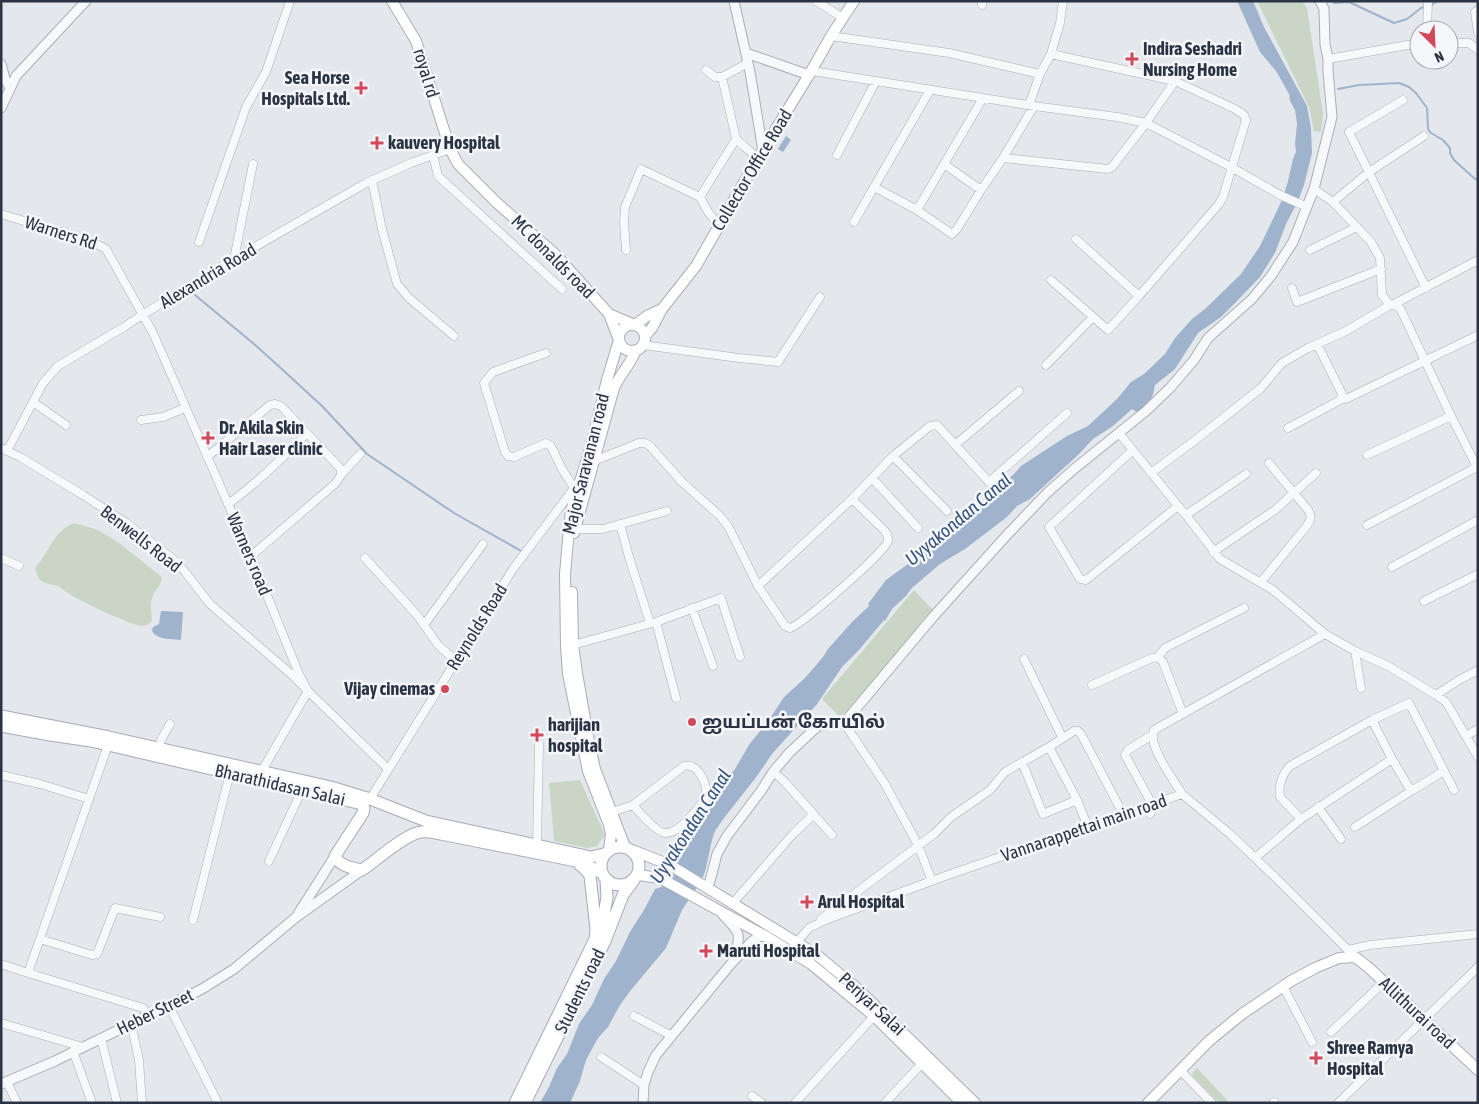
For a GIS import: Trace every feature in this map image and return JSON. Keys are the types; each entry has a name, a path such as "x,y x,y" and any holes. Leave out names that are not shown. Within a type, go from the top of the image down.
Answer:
{"main road":[{"name":"royal rd","path":"392,1 416,41 450,149"},
{"name":"Collector Office Road","path":"594,461 614,388 618,380 652,328 662,309 696,266 831,36 854,1"},
{"name":"MC donalds road","path":"450,149 458,164 497,203 555,254 610,314 619,340"},
{"path":"610,314 635,325 640,328 641,344 632,351 624,348 619,340 619,335 625,327 635,325 647,316 662,309"},
{"name":"Major Saravanan road","path":"608,849 611,834 610,825 588,771 568,674 565,574 572,529 572,511 619,340"},
{"path":"594,461 572,529 573,645 578,682 595,769 629,849 639,859 640,870 636,878 622,886 616,885 604,877 600,867 601,860 608,849 620,846 629,849 670,865 707,887"},
{"name":"Bharathidasan Salai","path":"2,721 230,774 259,775 331,787 370,799 441,834 576,861 593,868 604,877"},
{"name":"Bharathidasan Salai","path":"2,721 158,748 259,775 302,790 362,804 364,808 363,813 335,856"},
{"path":"335,856 337,861 349,868 362,870 424,826"},
{"name":"Bharathidasan Salai","path":"424,826 537,845 591,857 608,849"},
{"path":"576,861 590,876 596,929 595,939"},
{"name":"Students road","path":"515,1103 595,939 604,915 607,898 604,877"},
{"name":"Periyar Salai","path":"636,878 660,878 767,937 811,964 974,1103"},
{"name":"Students road","path":"525,1103 596,958 623,895 636,878"},
{"name":"Periyar Salai","path":"707,887 817,955 849,981 925,1060 962,1103"},
{"path":"1148,1103 1209,1040 1242,1014 1283,986 1315,968 1351,954"},
{"name":"Allithurai road","path":"1351,954 1384,982 1478,1070"}],"street":[{"path":"1,108 16,76 86,1"},
{"path":"199,242 246,107 266,72 290,1"},
{"path":"734,1 747,58 761,154"},
{"path":"816,1 844,18"},
{"path":"874,187 917,210 952,234 957,230 1003,158 1032,106 1040,74 1051,54 1060,23 1063,1"},
{"path":"707,887 717,854 727,836 789,753 821,724 844,723 933,617 1013,528 1067,475 1146,411 1170,388 1194,360 1208,338 1252,299 1272,276 1293,242 1303,206 1314,190 1332,117 1328,58 1325,44 1324,9 1320,1"},
{"path":"1428,1 1428,20"},
{"path":"1478,10 1474,16 1478,33"},
{"path":"831,36 949,53 1040,74"},
{"path":"1459,43 1470,43 1478,40"},
{"path":"1470,43 1478,50"},
{"path":"1328,58 1409,44"},
{"path":"1051,54 1174,80 1244,115 1246,120 1226,190 1219,204 1108,330 1051,280"},
{"path":"747,58 810,73 1118,117 1146,123 1303,206"},
{"path":"706,70 715,77 722,77 747,58"},
{"path":"1,64 5,79 10,88"},
{"path":"722,77 736,139 746,148 761,154"},
{"path":"1003,158 1108,169 1112,167 1146,123 1174,80"},
{"path":"837,155 876,82"},
{"path":"854,222 930,90"},
{"path":"917,210 983,98"},
{"path":"1403,100 1349,132 1426,288"},
{"path":"1333,202 1369,172 1424,136"},
{"path":"700,197 736,139"},
{"name":"Alexandria Road","path":"4,450 43,383 58,366 234,259 372,180 450,149"},
{"path":"434,155 438,176 562,289"},
{"path":"234,259 253,164"},
{"path":"944,164 981,190"},
{"path":"626,250 625,208 641,169 700,197 712,218 719,224"},
{"path":"372,180 382,229 397,284 408,298 454,336"},
{"path":"1314,190 1333,202 1371,242 1380,258 1382,295 1392,305 1398,306 1401,310 1477,468 1367,525"},
{"name":"Warners Rd","path":"1,214 91,241 106,249 127,284 142,315"},
{"path":"1310,250 1357,227"},
{"path":"1076,239 1139,296"},
{"path":"1151,473 1261,388 1282,363 1478,260"},
{"path":"1292,288 1297,302 1381,269"},
{"path":"641,344 778,362 820,297"},
{"name":"Warners road","path":"142,315 153,333 251,556 299,674 308,691 388,769"},
{"path":"1046,365 1093,318"},
{"path":"1288,428 1344,398 1346,399 1478,335"},
{"path":"1317,344 1344,398"},
{"path":"546,353 493,372 484,383 505,452 508,456 514,457 546,443 551,446 574,488"},
{"path":"955,445 1019,392"},
{"path":"33,402 66,425"},
{"path":"207,457 270,405 275,404 281,406 341,468 341,476"},
{"path":"141,420 163,418 185,408"},
{"path":"758,586 852,499 893,456 930,426 937,425 990,482 1067,413"},
{"path":"1367,455 1451,416"},
{"path":"228,504 252,486 282,459 307,432"},
{"path":"1119,433 1220,559 1261,582 1325,634 1355,651 1388,666 1446,702 1478,757"},
{"path":"594,461 640,443 650,446 682,482 720,516 728,526 758,586 785,626 790,628 796,626 823,605 887,543 888,537 885,531 852,499"},
{"name":"Benwells Road","path":"4,450 83,495 125,522 178,563 210,604 308,691"},
{"path":"1133,450 1049,527 1080,579 1086,580 1178,506"},
{"path":"251,556 336,483 360,454"},
{"path":"893,456 947,512"},
{"name":"Reynolds Road","path":"370,799 513,569 594,461"},
{"path":"1261,582 1306,528 1311,519 1311,515 1269,463"},
{"path":"1213,552 1275,510 1316,473"},
{"path":"1186,515 1246,474"},
{"path":"872,478 918,528"},
{"path":"572,529 603,529 667,511"},
{"path":"1392,567 1478,520"},
{"path":"620,524 629,557 653,622 676,698"},
{"path":"424,625 483,544"},
{"path":"1,558 19,566"},
{"path":"365,558 417,615 438,645 456,661"},
{"path":"1424,601 1478,574"},
{"path":"573,645 653,622 721,598 740,657"},
{"path":"692,608 713,666"},
{"path":"1092,685 1158,657 1165,648 1244,608"},
{"path":"1182,794 1162,762 1152,741 1154,730 1325,634"},
{"path":"1355,651 1361,688"},
{"path":"1158,657 1163,662 1183,714"},
{"path":"1024,659 1062,738"},
{"path":"1436,695 1478,670"},
{"path":"259,775 308,691"},
{"path":"1301,819 1280,797 1280,786 1286,770 1372,720 1409,703 1454,790"},
{"path":"1372,720 1411,791"},
{"path":"844,723 885,784 918,845 932,880"},
{"path":"158,748 160,740 170,724"},
{"path":"1466,736 1478,729"},
{"path":"809,928 934,834 952,817 990,790 1005,772 1074,731 1082,734 1122,814"},
{"path":"1150,814 1152,804 1125,755 1128,750 1152,735"},
{"path":"537,845 539,744"},
{"path":"28,973 108,745"},
{"path":"1050,747 1088,827"},
{"path":"1255,858 1301,819 1392,759"},
{"path":"1022,762 1043,814 1076,800"},
{"path":"612,812 633,804 684,766 692,765 705,786 706,798 680,827 667,833 660,831 633,804"},
{"path":"1355,827 1444,771"},
{"path":"773,772 794,792 832,835"},
{"path":"193,920 230,774"},
{"path":"1,775 40,784 89,799"},
{"path":"269,861 302,790"},
{"name":"Vannarappettai main road","path":"796,943 809,928 828,919 932,880 1182,794 1230,834 1351,954"},
{"path":"1318,807 1341,839"},
{"path":"733,904 793,834 813,815"},
{"path":"295,918 335,856"},
{"path":"295,918 362,870"},
{"path":"40,939 92,955 97,954 115,908 160,917"},
{"path":"718,910 737,929 739,935 739,944 730,964"},
{"name":"Heber Street","path":"4,1083 202,989 234,969 295,918"},
{"path":"1351,954 1370,945 1478,934"},
{"path":"643,1103 644,1085 656,1055 730,964 755,939 760,936 767,937"},
{"path":"1,964 143,1008 150,1015"},
{"path":"1338,1103 1478,967"},
{"path":"1331,1032 1384,982"},
{"path":"1283,986 1312,1042"},
{"path":"169,1006 218,1103"},
{"path":"634,1016 672,1036"},
{"path":"795,1103 874,1016"},
{"path":"1,1023 83,1047"},
{"path":"132,1023 140,1060 142,1103"},
{"path":"101,1038 117,1103"},
{"path":"73,1051 93,1103"},
{"path":"601,1057 644,1085"},
{"path":"885,1103 925,1060"},
{"path":"1180,1070 1212,1103"},
{"path":"4,1083 17,1103"},
{"path":"752,1096 762,1103"}],"green space":[{"path":"1257,1 1302,1 1307,8 1323,114 1321,132 1314,131 1309,107"},
{"path":"75,523 98,530 119,543 162,577 152,599 152,621 147,625 140,626 104,612 74,597 58,586 40,580 35,568 62,530"},
{"path":"914,590 934,611 844,714 839,716 822,699"},
{"path":"580,780 605,835 597,846 587,848 554,841 549,783"},
{"path":"1197,1068 1227,1100 1227,1103 1219,1103 1193,1076 1192,1073"}],"water":[{"path":"1237,1 1253,1 1264,27 1307,106 1311,128 1312,153 1304,185 1275,253 1260,277 1221,317 1198,333 1175,369 1155,385 1151,399 1138,413 1132,409 1113,426 1093,439 1030,499 1017,506 1007,517 965,549 940,564 912,588 892,609 885,621 842,667 817,704 772,754 715,831 705,872 682,910 666,948 631,990 608,1027 598,1038 586,1060 580,1081 570,1103 540,1103 557,1068 567,1054 579,1024 592,1005 604,979 616,961 630,932 655,889 668,883 673,876 673,861 677,856 673,848 674,845 715,800 720,786 735,769 749,745 784,697 805,678 852,622 869,606 868,604 886,580 927,550 947,530 969,517 1021,466 1067,436 1088,426 1117,399 1131,382 1144,374 1165,354 1175,338 1192,319 1241,274 1260,246 1283,198 1296,152 1297,124 1295,110 1290,101 1289,94 1276,71 1260,52"},
{"path":"786,136 791,140 783,152 778,149"},
{"path":"161,611 183,612 181,640 161,638 154,634 152,631 153,627 159,624"}],"waterway":[{"path":"1431,5 1438,1"},
{"path":"1334,3 1349,2 1394,23 1407,19 1424,7"},
{"path":"1338,89 1359,85 1399,83 1409,87 1427,108 1428,129 1450,148 1450,153 1454,160 1478,180"},
{"path":"195,295 254,344 322,406 367,454 454,513 523,552"}],"place":[{"name":"Indira Seshadri Nursing Home","path":"1132,59"},
{"name":"Sea Horse Hospitals Ltd.","path":"361,88"},
{"name":"kauvery Hospital","path":"377,143"},
{"name":"Dr. Akila Skin Hair Laser clinic","path":"208,438"},
{"name":"Vijay cinemas","path":"445,689"},
{"name":"ஐயப்பன் கோயில்","path":"692,722"},
{"name":"harijian hospital","path":"537,735"},
{"name":"Arul Hospital","path":"807,902"},
{"name":"Maruti Hospital","path":"706,951"},
{"name":"Shree Ramya Hospital","path":"1316,1058"}],"water label":[{"name":"Uyyakondan Canal","path":"958,519"},
{"name":"Uyyakondan Canal","path":"690,826"}]}
